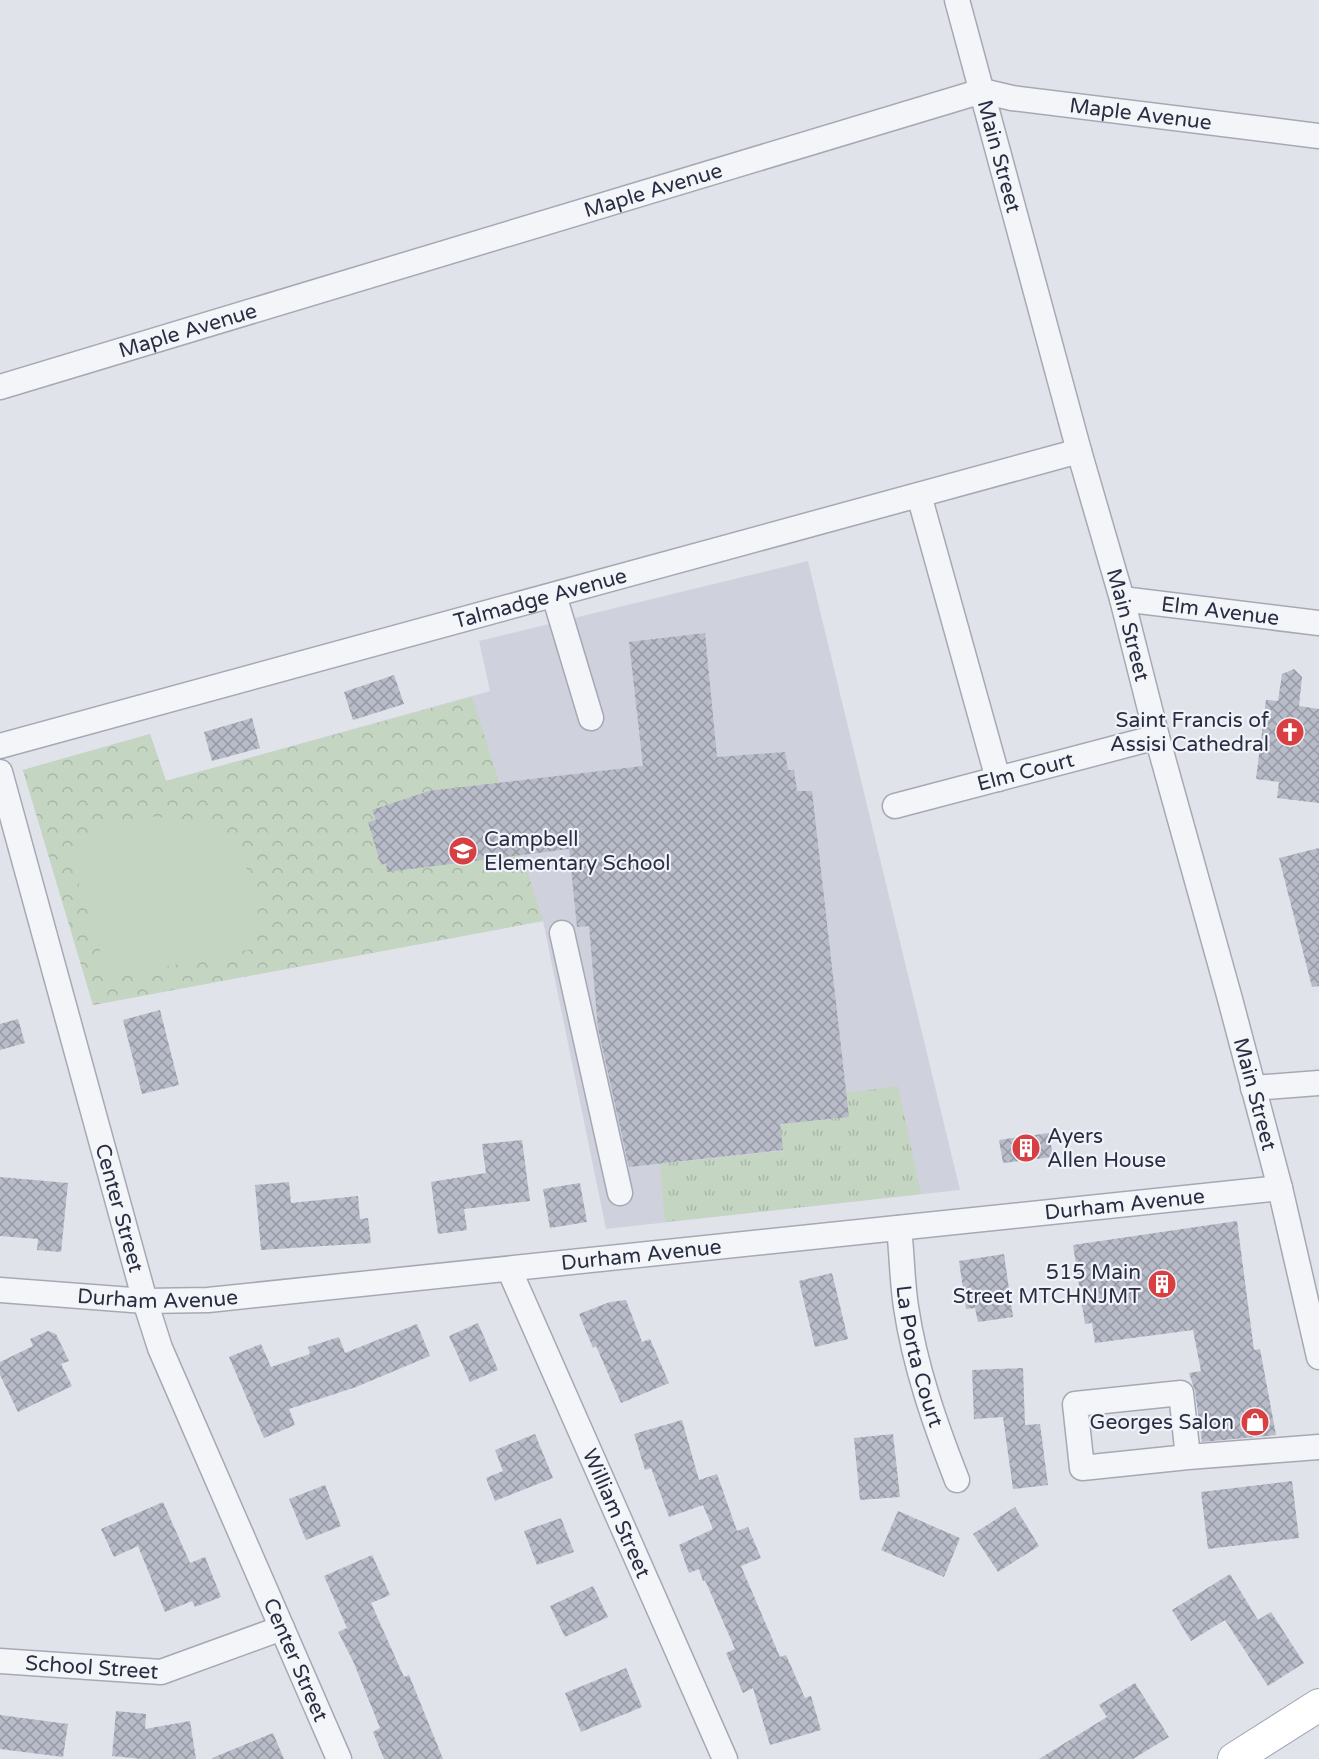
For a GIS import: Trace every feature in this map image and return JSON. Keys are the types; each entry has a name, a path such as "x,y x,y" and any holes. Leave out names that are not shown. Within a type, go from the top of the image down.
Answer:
{"main road":[{"path":"1234,1759 1319,1705"}],"street":[{"name":"Main Street","path":"957,0 1230,999 1280,1188 1319,1357"},
{"name":"Maple Avenue","path":"0,387 982,91 1012,98 1319,136"},
{"name":"Talmadge Avenue","path":"0,746 1079,451"},
{"path":"919,495 998,779"},
{"path":"554,595 591,718"},
{"name":"Elm Avenue","path":"1122,599 1319,623"},
{"name":"Elm Court","path":"895,806 1157,737"},
{"name":"Center Street","path":"0,772 145,1301 160,1348 339,1759"},
{"path":"562,933 620,1193"},
{"path":"1253,1088 1319,1083"},
{"name":"Durham Avenue","path":"0,1290 145,1301 208,1300 1280,1188"},
{"name":"La Porta Court","path":"899,1228 906,1307 931,1412 957,1480"},
{"name":"William Street","path":"509,1269 724,1759"},
{"path":"1188,1457 1182,1393 1075,1404 1082,1468 1319,1447"},
{"name":"School Street","path":"0,1661 161,1672 282,1628"}],"shaded area":[{"name":"Campbell Elementary School","path":"808,561 960,1190 606,1229 543,921 93,1005 23,770 150,734 166,781 490,691 479,641"}],"green space":[{"path":"472,697 543,921 93,1005 23,770 150,734 166,781"},
{"path":"147,816 198,822 239,851 258,895 257,948 109,978 69,854 109,828"},
{"path":"898,1086 921,1194 665,1222 660,1164 783,1151 780,1124 849,1117 846,1093"}],"building":[{"path":"705,633 717,757 785,752 788,770 794,770 797,791 812,791 849,1117 780,1124 783,1150 629,1167 598,1028 589,926 577,927 569,849 387,872 386,863 381,865 368,822 376,820 372,810 429,791 643,766 629,642"},
{"name":"Saint Francis of Assisi Cathedral","path":"1294,669 1302,677 1299,706 1319,709 1319,803 1277,798 1279,782 1256,779 1266,700 1278,701 1282,674"},
{"path":"394,675 404,704 353,720 344,692"},
{"path":"252,718 260,748 212,761 204,732"},
{"path":"1319,848 1319,986 1312,987 1279,858"},
{"path":"160,1010 179,1085 142,1094 123,1020"},
{"path":"18,1019 25,1043 0,1050 0,1024"},
{"name":"Ayers Allen House","path":"1049,1133 1053,1157 1003,1163 999,1140"},
{"path":"522,1140 530,1201 464,1209 467,1230 438,1234 431,1182 486,1173 482,1144"},
{"path":"0,1177 68,1183 61,1252 37,1250 38,1239 0,1236"},
{"path":"289,1182 291,1203 358,1196 360,1219 368,1218 371,1243 261,1250 255,1185"},
{"path":"580,1183 587,1222 550,1228 543,1189"},
{"name":"515 Main Street MTCHNJMT","path":"1237,1221 1254,1350 1260,1349 1276,1435 1202,1442 1195,1391 1189,1373 1201,1371 1193,1330 1095,1343 1092,1323 1085,1324 1073,1245"},
{"path":"1004,1254 1013,1317 978,1322 975,1308 966,1309 959,1261"},
{"path":"832,1273 848,1339 815,1347 799,1281"},
{"path":"626,1300 642,1342 650,1339 669,1383 621,1403 596,1346 593,1348 579,1314 610,1302"},
{"path":"478,1323 498,1370 470,1382 449,1336"},
{"path":"417,1324 430,1356 356,1387 289,1409 295,1425 264,1438 229,1357 261,1344 271,1367 310,1354 308,1347 339,1337 345,1353"},
{"path":"48,1331 56,1334 69,1361 61,1364 72,1386 18,1412 0,1375 0,1362 33,1346 30,1339"},
{"path":"1023,1368 1025,1425 1040,1424 1048,1485 1013,1489 1003,1417 974,1419 972,1370"},
{"path":"682,1420 699,1480 717,1474 737,1531 748,1527 761,1558 741,1566 780,1657 786,1655 805,1698 811,1696 821,1730 770,1745 753,1688 743,1693 726,1653 735,1649 705,1580 703,1581 699,1569 689,1573 679,1545 713,1529 703,1505 669,1517 651,1468 645,1470 634,1434"},
{"path":"535,1434 553,1478 495,1501 486,1478 503,1471 495,1450"},
{"path":"893,1434 900,1497 860,1500 854,1438"},
{"path":"1292,1481 1299,1538 1208,1549 1201,1492"},
{"path":"325,1485 341,1526 306,1540 289,1499"},
{"path":"163,1502 190,1563 205,1557 221,1597 195,1607 192,1601 165,1612 138,1546 114,1557 101,1529"},
{"path":"1015,1507 1039,1546 998,1572 973,1534"},
{"path":"898,1511 960,1538 944,1577 881,1550"},
{"path":"561,1518 574,1552 537,1565 524,1531"},
{"path":"372,1555 390,1595 371,1603 404,1677 409,1675 443,1759 384,1759 373,1732 380,1728 353,1661 338,1632 347,1628 324,1576"},
{"path":"1230,1574 1258,1620 1271,1612 1304,1663 1268,1686 1225,1620 1191,1641 1172,1610"},
{"path":"593,1586 608,1617 565,1637 550,1606"},
{"path":"626,1668 642,1707 581,1732 565,1693"},
{"path":"1135,1683 1169,1737 1133,1759 1039,1759 1107,1717 1099,1705"},
{"path":"116,1711 146,1714 145,1729 190,1721 196,1759 141,1759 112,1756"},
{"path":"0,1715 68,1724 63,1757 0,1749"},
{"path":"273,1733 284,1759 212,1759 212,1758"}],"place":[{"name":"Saint Francis of Assisi Cathedral","path":"1290,732"},
{"name":"Campbell Elementary School","path":"463,851"},
{"name":"Ayers Allen House","path":"1026,1148"},
{"name":"515 Main Street MTCHNJMT","path":"1162,1284"},
{"name":"Georges Salon","path":"1255,1422"}]}
